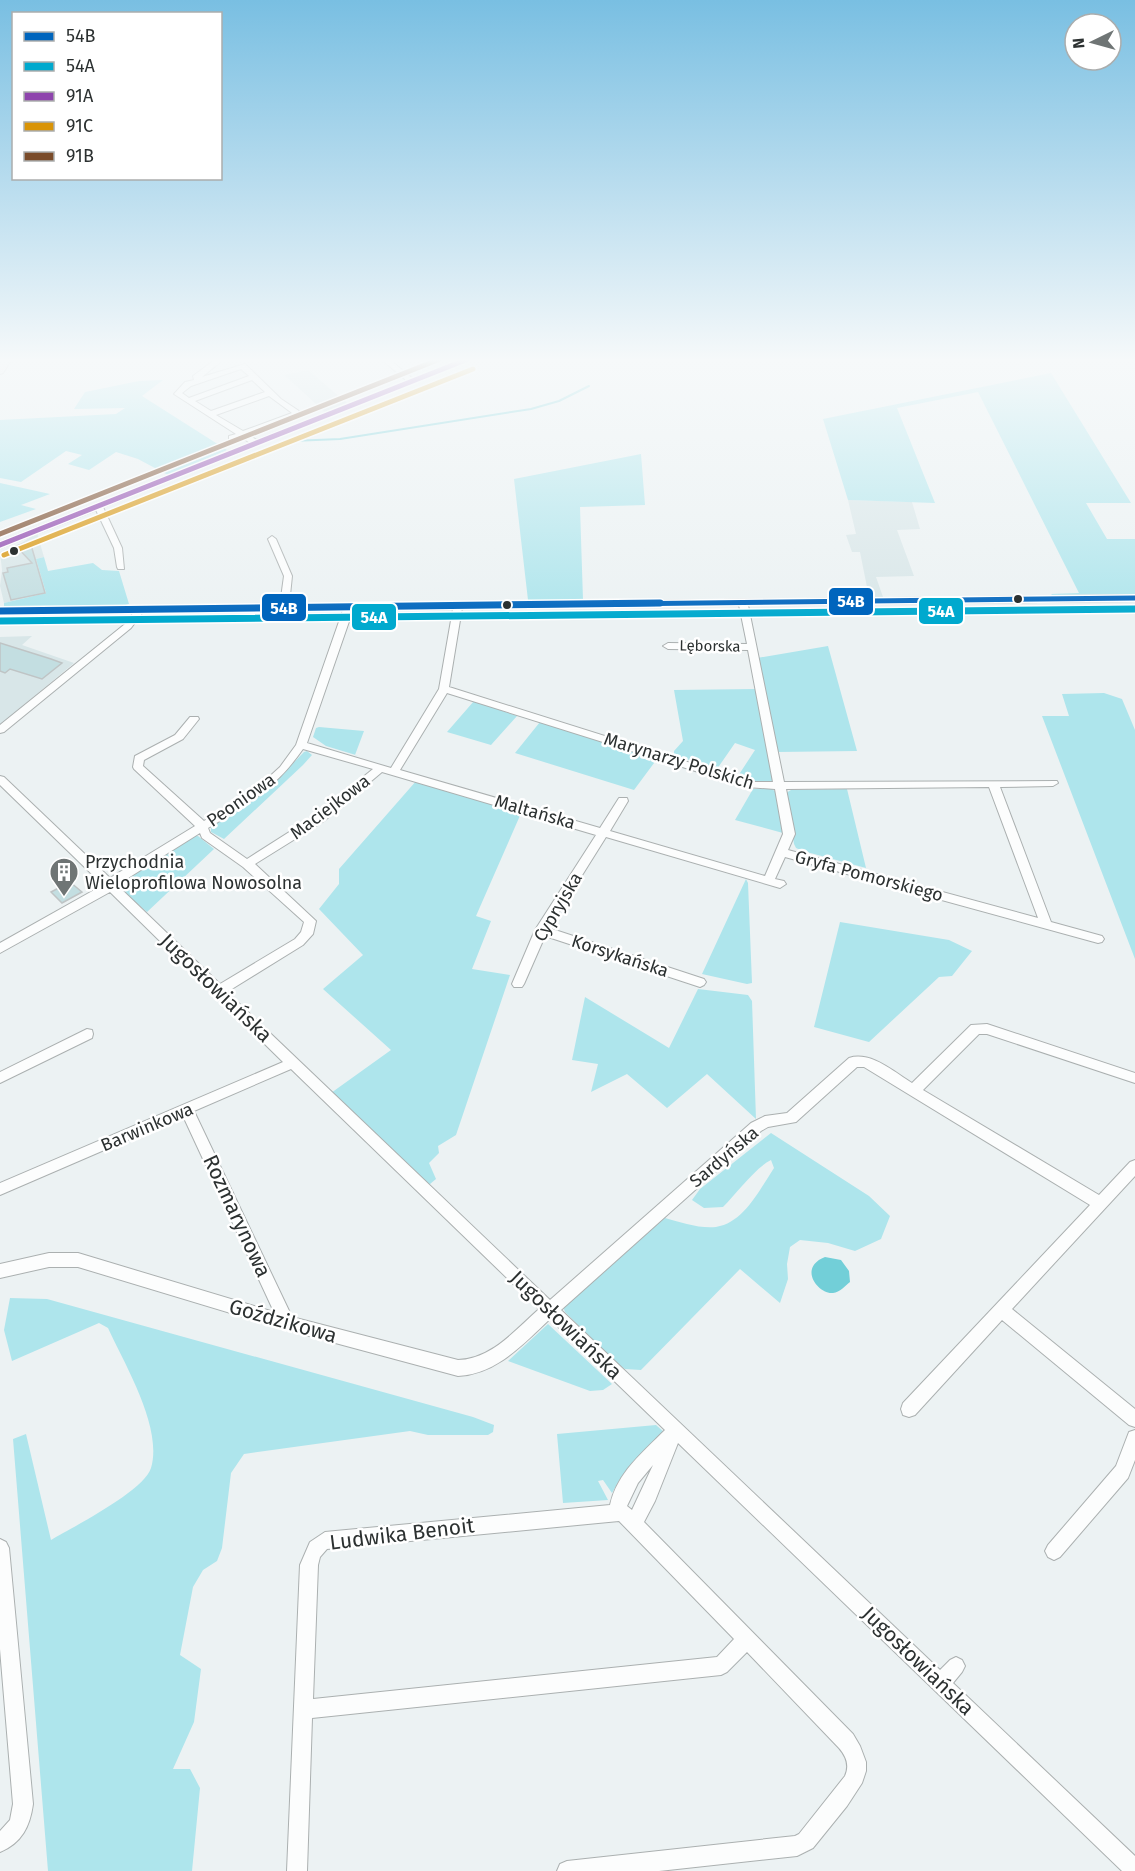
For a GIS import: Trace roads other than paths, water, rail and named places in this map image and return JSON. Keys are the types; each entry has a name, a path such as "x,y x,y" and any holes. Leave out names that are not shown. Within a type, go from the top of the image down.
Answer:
{"street":[{"path":"0,545 248,446"},
{"path":"98,506 118,548 121,567"},
{"path":"272,539 288,576 284,608"},
{"path":"0,611 1135,598"},
{"name":"Gryfa Pomorskiego","path":"743,602 789,834 782,852 1098,939"},
{"path":"393,771 444,689 459,606"},
{"name":"Peoniowa","path":"0,949 110,885 202,828 273,780 289,763 301,745 349,607"},
{"path":"0,730 128,626 140,609"},
{"name":"Lęborska","path":"668,646 752,647"},
{"name":"Marynarzy Polskich","path":"444,689 750,785 1053,783"},
{"path":"194,719 179,737 139,758 137,764 206,834 247,864 310,921 310,927 299,942 220,990"},
{"name":"Maltańska","path":"301,745 775,882 782,852"},
{"name":"Maciejkowa","path":"247,864 328,812 382,767"},
{"name":"Jugosłowiańska","path":"0,779 1135,1870"},
{"path":"993,784 1046,924"},
{"name":"Cypryjska","path":"518,984 541,930 623,801"},
{"name":"Korsykańska","path":"541,930 700,982"},
{"path":"914,1090 976,1029 1001,1033 1135,1078"},
{"path":"0,1078 87,1034"},
{"name":"Sardyńska","path":"550,1310 756,1127 765,1122 791,1118 854,1062 866,1062 1099,1203"},
{"name":"Barwinkowa","path":"0,1189 293,1063"},
{"name":"Rozmarynowa","path":"187,1110 287,1323"},
{"path":"909,1409 1135,1166"},
{"name":"Goździkowa","path":"0,1271 49,1260 78,1260 287,1323 462,1368 491,1360 550,1310"},
{"path":"1001,1310 1135,1419"},
{"path":"567,1871 797,1846 806,1841 855,1777 857,1768 855,1755 846,1741 634,1523 622,1512 617,1512 620,1494 627,1482 676,1430"},
{"path":"634,1523 649,1495 676,1430"},
{"path":"1054,1551 1122,1472 1135,1438"},
{"name":"Ludwika Benoit","path":"297,1871 309,1565 314,1551 320,1544 325,1541 617,1512"},
{"path":"0,1548 23,1804 17,1827 12,1835 0,1842"},
{"path":"305,1709 722,1665 747,1639"},
{"path":"941,1682 956,1666"}],"place":[{"name":"Przychodnia Wieloprofilowa Nowosolna","path":"64,898"}]}
